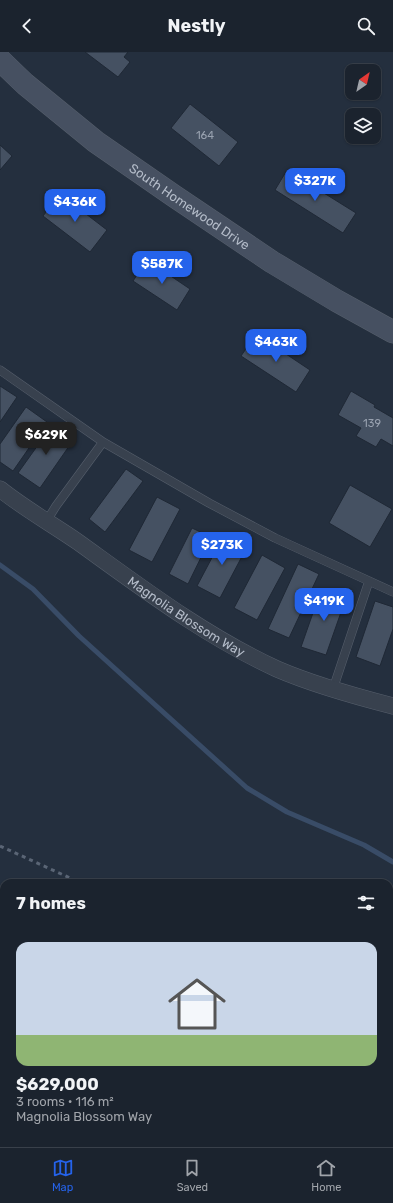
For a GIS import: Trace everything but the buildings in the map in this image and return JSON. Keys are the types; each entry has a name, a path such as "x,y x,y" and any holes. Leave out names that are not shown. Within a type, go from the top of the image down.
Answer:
{"street":[{"name":"South Homewood Drive","path":"0,60 25,84 96,142 174,196 272,262 337,301 393,332"},
{"name":"Magnolia Blossom Way","path":"0,489 21,506 76,541 144,590 209,632 278,669 333,689 393,706"}],"lane":[{"path":"0,370 103,442 209,504 275,538 393,592"},
{"path":"46,522 103,442"},
{"path":"333,689 369,581"}],"waterway":[{"path":"0,565 33,589 79,636 247,788 287,812 364,845 393,862"}],"railway":[{"path":"0,846 72,879"}]}
